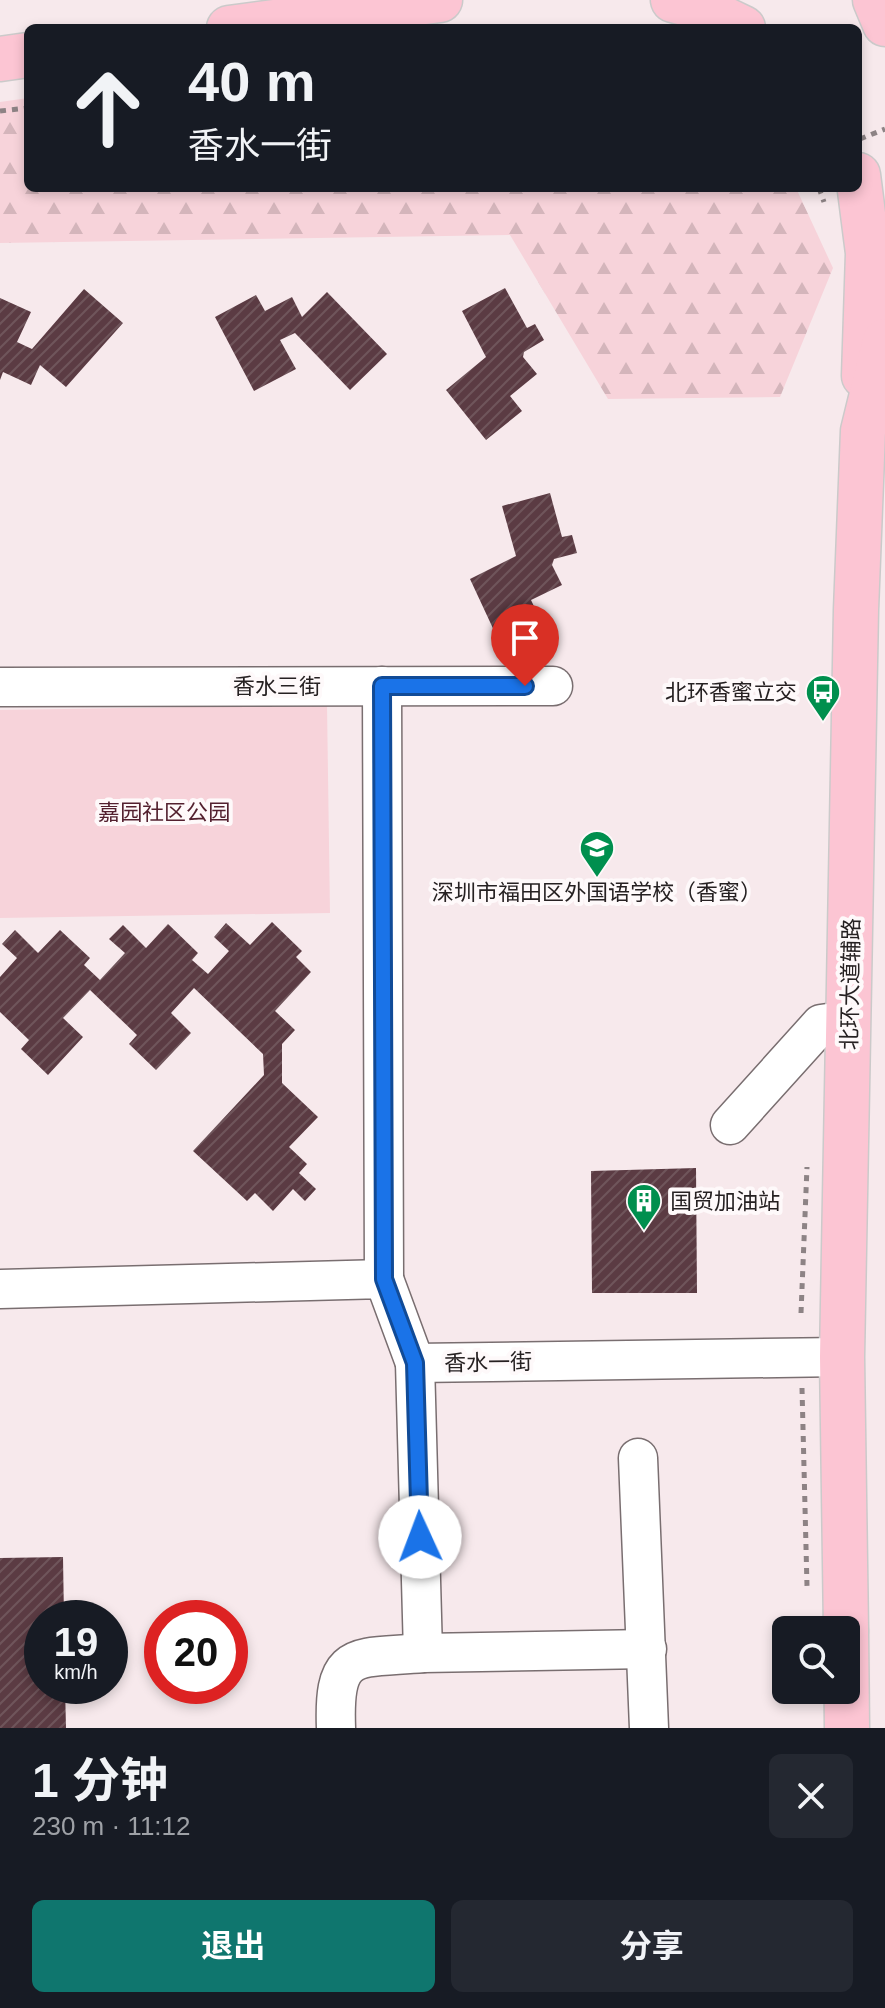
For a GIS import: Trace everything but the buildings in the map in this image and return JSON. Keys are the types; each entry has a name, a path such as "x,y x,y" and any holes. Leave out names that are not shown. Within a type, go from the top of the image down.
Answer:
{"main road":[{"path":"259,24 440,0"},
{"path":"673,0 699,7 735,24"},
{"path":"875,0 885,24"},
{"path":"0,59 24,56"},
{"path":"860,192 868,253 863,431"},
{"name":"北环大道辅路","path":"846,1616 842,1357 863,431 885,341"},
{"name":"北环大道辅路","path":"847,1704 847,1728"}],"street":[{"path":"0,1289 384,1279 382,686"},
{"name":"香水三街","path":"0,687 553,686"},
{"path":"730,1125 821,1024 849,1020"},
{"name":"香水一街","path":"384,1279 415,1363 842,1357"},
{"path":"415,1363 423,1653"},
{"path":"638,1458 649,1728"},
{"path":"336,1728 335,1691 345,1667 355,1659 423,1653 647,1649"}],"path":[{"path":"0,111 24,108"},
{"path":"862,138 885,129"},
{"path":"801,1313 807,1154"},
{"path":"802,1387 807,1600"}],"green space":[{"path":"24,99 24,192 798,192 833,268 780,397 608,399 510,235 0,243 0,102"},
{"name":"嘉园社区公园","path":"327,705 330,913 0,918 0,710"}],"place":[{"name":"北环香蜜立交","path":"823,723"},
{"name":"深圳市福田区外国语学校（香蜜）","path":"597,879"},
{"name":"国贸加油站","path":"644,1232"}],"route":[{"path":"420,1537 415,1363 384,1279 382,686 525,686"}]}
